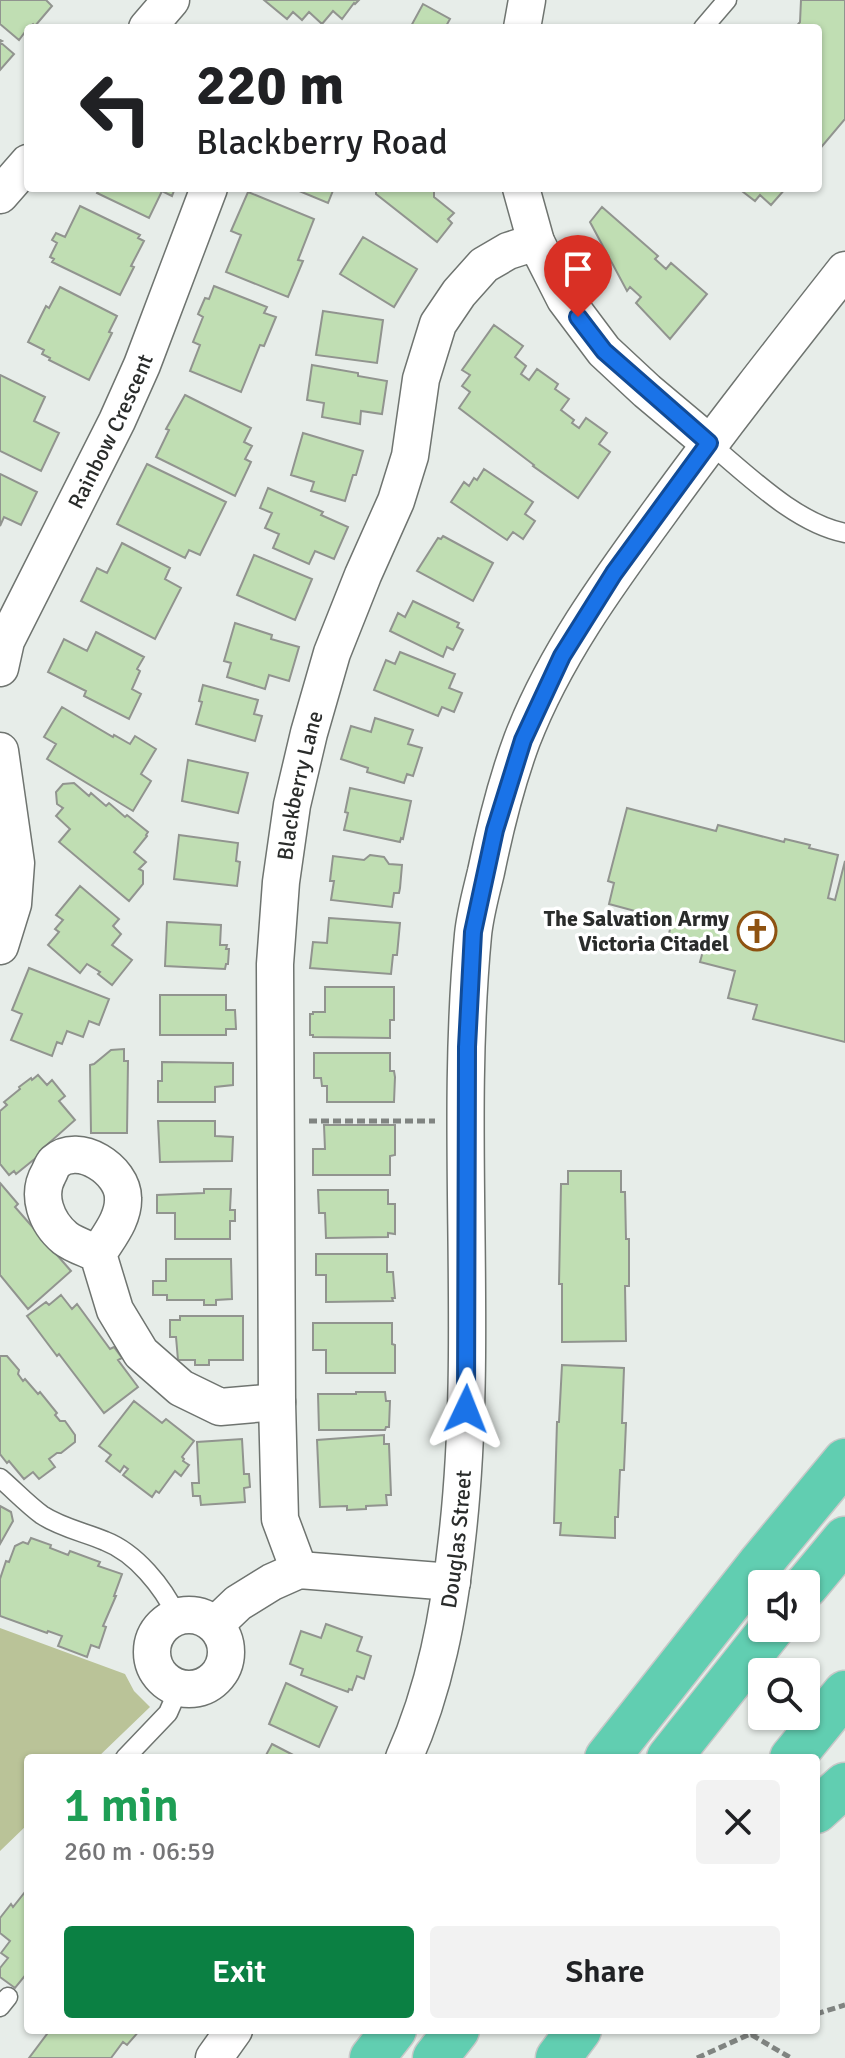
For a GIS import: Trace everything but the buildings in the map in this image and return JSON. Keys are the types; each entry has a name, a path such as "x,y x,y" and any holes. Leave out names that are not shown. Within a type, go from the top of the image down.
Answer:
{"highway":[{"path":"759,1565 845,1432"},
{"path":"610,1754 845,1461"},
{"path":"819,1570 845,1539"},
{"path":"672,1754 761,1642"},
{"path":"795,1754 845,1693"},
{"path":"820,1807 845,1785"},
{"path":"372,2058 391,2034"},
{"path":"435,2058 454,2034"},
{"path":"558,2058 576,2034"},
{"path":"591,2058 609,2034"}],"street":[{"path":"523,24 527,0"},
{"path":"0,195 24,168"},
{"name":"Rainbow Crescent","path":"0,668 6,641 142,365 207,192"},
{"path":"522,192 536,242 565,299 604,351 709,443"},
{"name":"Blackberry Lane","path":"299,1570 280,1519 277,1402 275,964 281,882 292,805 332,653 401,486 410,456 421,379 438,324 459,293 484,265 508,251 536,242"},
{"name":"Douglas Street","path":"405,1754 438,1662 452,1582 462,1493 468,1381 466,1076 473,932 495,830 523,740 569,644 614,573 709,443 845,270"},
{"path":"0,751 16,863 13,904 0,946"},
{"path":"98,1254 115,1310 141,1353 181,1388 220,1407 277,1402"},
{"path":"215,1625 238,1603 299,1570 452,1582"},
{"path":"190,1614 203,1617 215,1625 224,1639 226,1652 222,1671 211,1683 195,1690 179,1688 164,1681 155,1668 151,1653 154,1637 163,1624 177,1616 190,1614"},
{"path":"214,2058 231,2034"}],"lane":[{"path":"706,24 727,0"},
{"path":"709,443 805,517 831,530 845,533"},
{"path":"0,1478 41,1514 68,1529 109,1542 140,1564 168,1598 177,1616"},
{"path":"129,1754 168,1713 179,1688"}],"path":[{"path":"276,1122 466,1121"},
{"path":"820,2013 845,2005"},
{"path":"697,2058 750,2034 791,2058"}],"green space":[{"path":"0,1628 125,1674 134,1691 150,1707 101,1754 24,1754 24,1828 0,1851"}],"place":[{"name":"The Salvation Army Victoria Citadel","path":"757,931"}],"route":[{"path":"466,1409 467,1047 473,932 495,830 523,740 562,656 614,573 709,443 604,351 578,317"}]}
